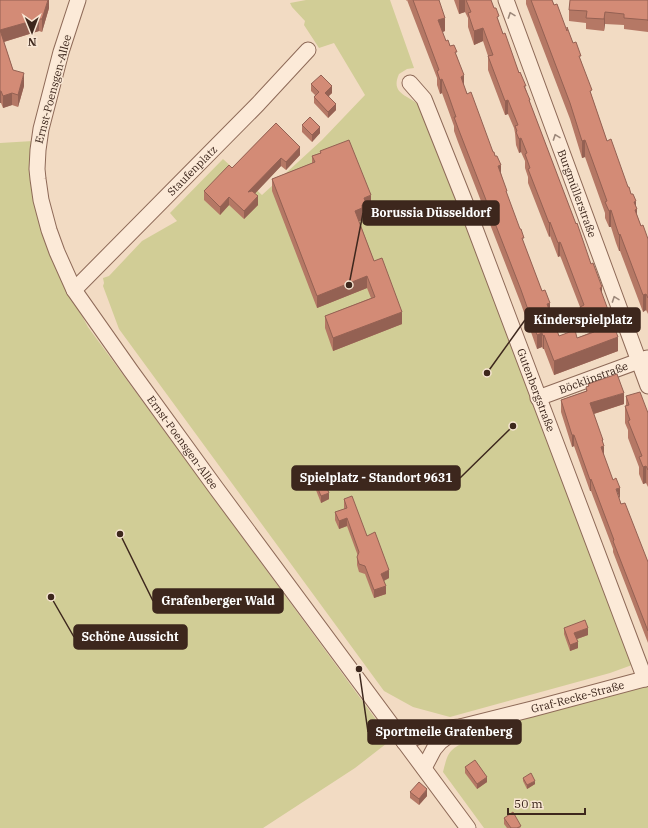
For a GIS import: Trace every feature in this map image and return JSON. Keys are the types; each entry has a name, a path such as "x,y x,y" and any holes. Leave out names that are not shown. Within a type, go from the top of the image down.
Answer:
{"street":[{"name":"Burgmüllerstraße","path":"506,0 643,360 648,386"},
{"name":"Ernst-Poensgen-Allee","path":"78,3 61,52 41,129 37,169 41,200 49,230 74,290 216,488 468,828"},
{"name":"Staufenplatz","path":"74,290 258,104 308,50"},
{"name":"Gutenbergstraße","path":"410,83 424,99 465,202 538,398 646,678"},
{"name":"Böcklinstraße","path":"538,398 643,360"},
{"name":"Graf-Recke-Straße","path":"404,742 437,729 460,727 546,706 646,678"},
{"name":"Graf-Recke-Straße","path":"424,768 434,749 440,742 460,727"}],"shaded area":[{"path":"306,0 390,0 414,68 407,69 399,74 397,81 398,90 420,106 426,113 632,665 610,673 450,717 413,707 384,691 119,329 103,286 103,278 109,276 142,241 177,221 170,213 223,159 262,195 322,140 365,95 334,43 319,48 304,25 305,21 290,3"},
{"path":"33,141 31,187 55,266 88,327 391,740 355,768 263,828 0,828 0,143"},
{"path":"648,684 648,828 484,828 443,772 450,752 457,746 468,741 452,734"}],"building":[{"path":"0,0 48,0 42,19 0,30"},
{"path":"413,0 439,0 445,18 438,20 446,41 448,40 450,46 454,45 457,52 455,52 464,75 461,77 467,94 471,92 493,152 495,156 497,156 501,165 498,166 506,191 521,229 524,238 522,238 542,291 545,290 550,303 547,304 559,336 575,330 577,338 594,332 587,314 583,316 580,307 584,305 561,244 560,242 558,243 550,222 549,223 528,169 530,168 525,154 527,153 521,138 519,139 516,132 515,126 518,125 508,100 505,101 488,56 493,55 483,28 474,31 468,13 471,12 466,0 491,0 494,8 496,8 499,16 497,17 503,34 505,33 519,73 520,72 526,86 524,86 576,224 577,223 591,264 593,263 602,287 600,288 618,337 554,361 544,335 543,336 542,333 537,335 458,128 448,94 442,79 440,80 437,71 439,70"},
{"path":"531,0 552,0 554,5 557,4 573,43 576,42 581,56 579,56 592,90 590,91 607,141 611,139 628,187 636,201 634,202 637,209 635,210 648,239 648,298 646,294 643,295 620,234 619,235 611,210 609,211 605,202 607,201 585,140 582,141 570,103"},
{"path":"570,0 648,0 648,20 624,18 624,14 605,12 604,19 586,18 587,11 569,10"},
{"path":"0,30 13,70 24,73 18,95 12,93 3,96 0,91"},
{"path":"321,75 332,86 325,93 336,104 328,112 314,97 319,92 311,84"},
{"path":"310,117 320,127 312,135 302,125"},
{"path":"276,123 300,147 286,162 281,158 248,192 252,191 258,196 244,211 229,197 220,207 204,191 229,165 232,168"},
{"path":"349,140 371,195 364,198 366,204 362,205 362,208 355,211 374,261 382,258 402,312 333,338 325,316 375,297 367,276 317,296 272,179 315,162 312,156 321,153 320,151"},
{"path":"617,374 624,393 590,403 603,440 604,446 601,447 613,480 616,478 620,488 616,489 621,504 625,503 648,562 648,631 574,435 572,435 561,400 587,391 586,387 589,386 588,384"},
{"path":"640,392 648,413 648,470 646,466 643,467 639,457 642,456 628,421 630,420 625,406 629,405 626,396"},
{"path":"322,476 329,493 321,496 314,479"},
{"path":"352,496 367,536 375,532 389,570 381,574 386,586 374,590 365,566 359,564 357,557 359,552 347,518 339,521 335,512 347,508 344,499"},
{"path":"585,620 588,628 574,633 578,642 570,645 564,628"},
{"path":"475,760 487,777 477,784 465,767"},
{"path":"531,773 535,781 527,785 523,778"},
{"path":"419,782 427,789 419,799 410,792"},
{"path":"513,812 521,826 517,828 511,828 504,818"}],"place":[{"name":"Borussia Düsseldorf","path":"349,285"},
{"name":"Kinderspielplatz","path":"487,373"},
{"name":"Spielplatz - Standort 9631","path":"513,426"},
{"name":"Grafenberger Wald","path":"120,534"},
{"name":"Schöne Aussicht","path":"51,597"},
{"name":"Sportmeile Grafenberg","path":"359,669"}]}
